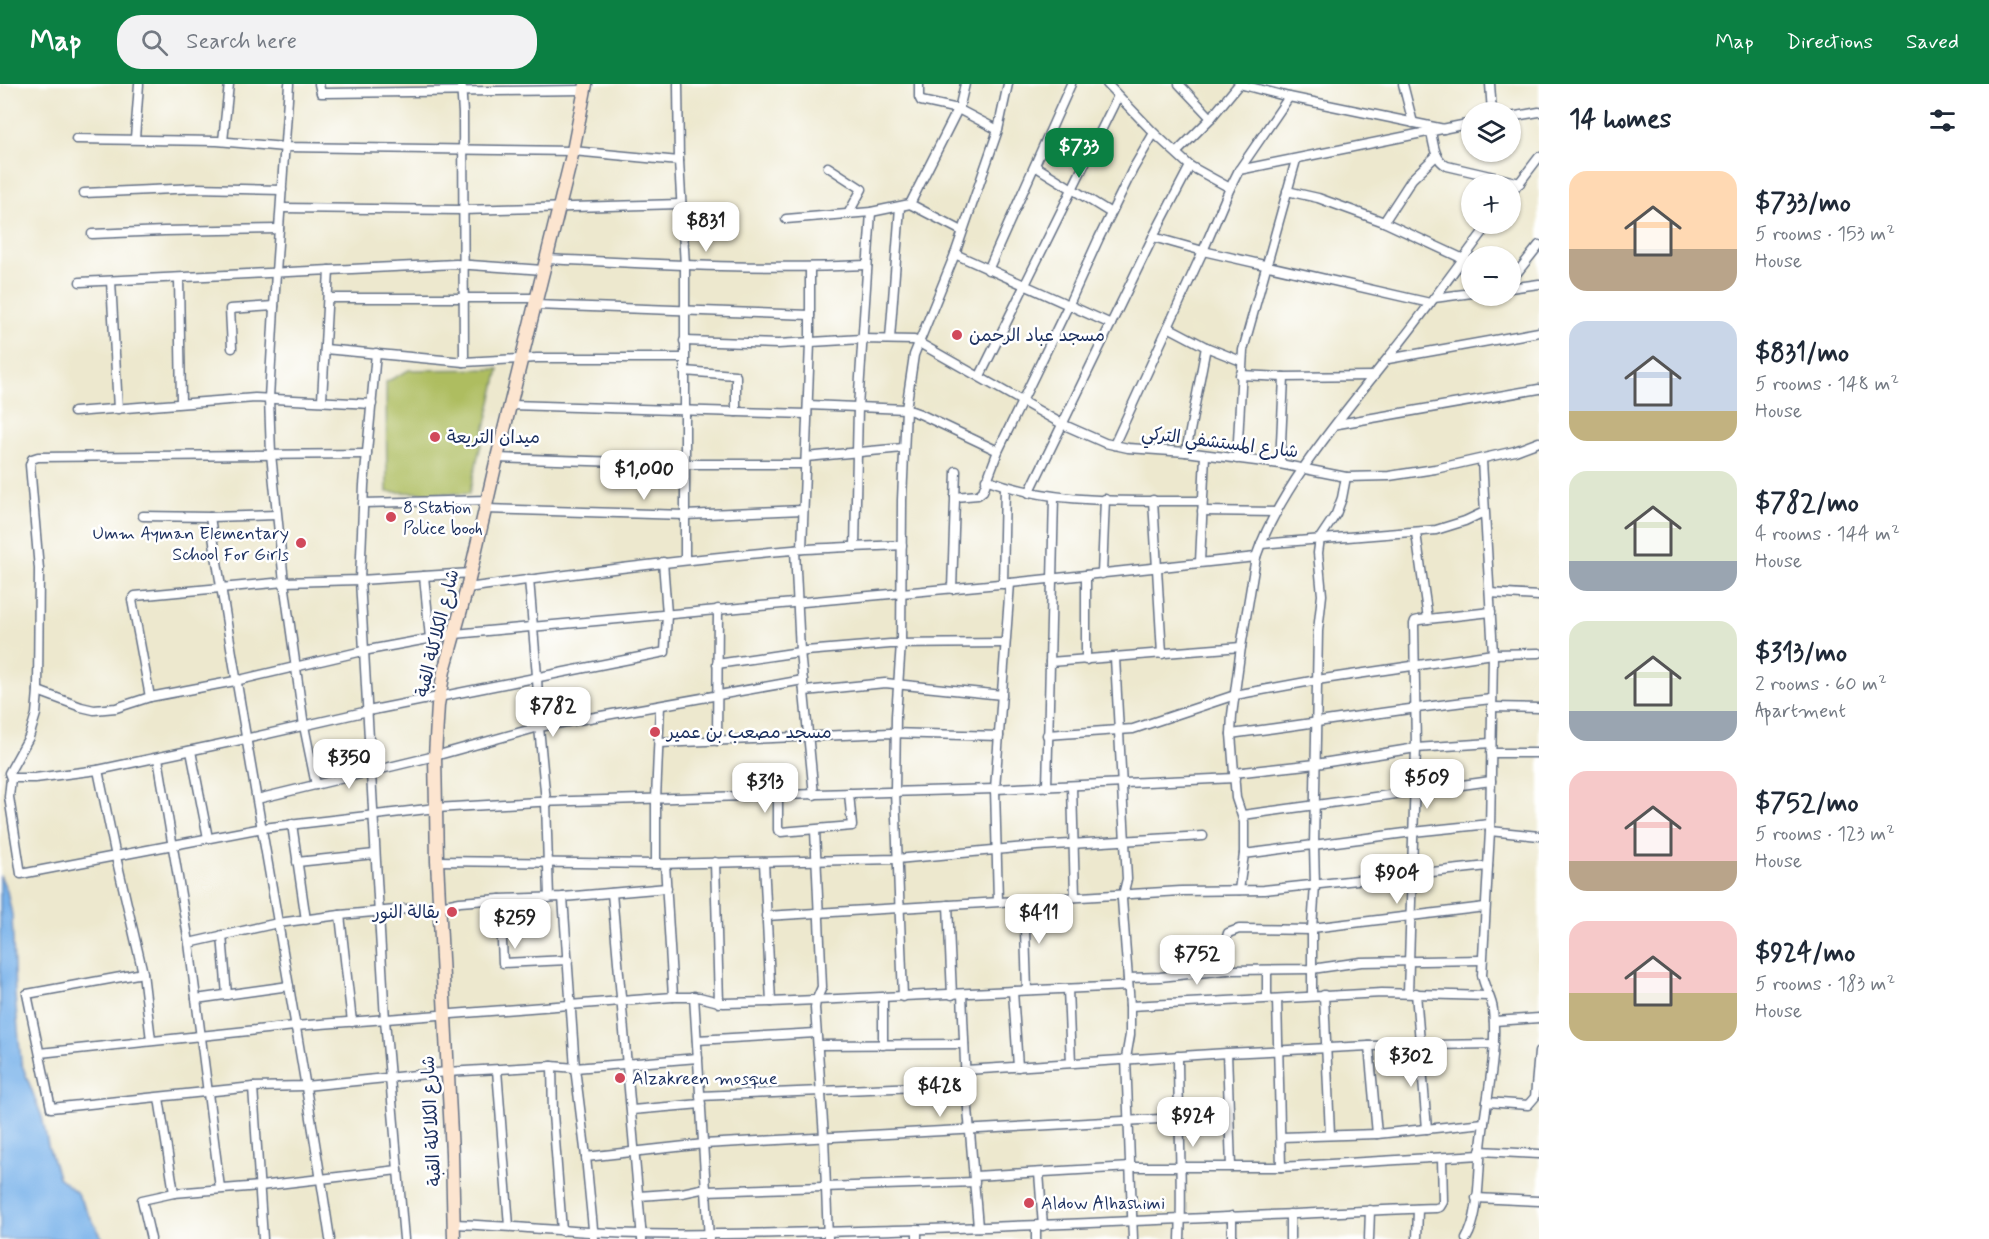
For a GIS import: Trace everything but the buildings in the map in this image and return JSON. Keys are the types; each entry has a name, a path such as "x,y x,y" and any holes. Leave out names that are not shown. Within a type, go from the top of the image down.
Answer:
{"street":[{"path":"135,138 139,84"},
{"path":"223,141 229,84"},
{"path":"288,84 269,398 271,454 284,582 304,726 316,785"},
{"path":"319,84 321,93 461,87 585,87"},
{"path":"678,84 680,204 685,266 685,560"},
{"path":"919,84 921,101 958,109 998,130"},
{"path":"910,204 958,109 965,84"},
{"path":"903,997 895,791 896,716 901,643 903,448 906,409 913,361 955,254 998,130 1008,84"},
{"path":"988,270 1071,84"},
{"path":"1107,84 1154,133 1190,166 1230,188"},
{"path":"1179,84 1211,118"},
{"path":"1177,152 1211,118 1239,84 1258,87 1289,97 1444,129"},
{"path":"1403,84 1413,123"},
{"path":"1490,84 1491,102"},
{"path":"461,87 464,362"},
{"name":"شارع الكلاكلة القبة","path":"454,1239 437,861 435,756 438,698 471,573 573,151 585,87"},
{"path":"980,376 1118,96"},
{"path":"1114,445 1239,170 1289,97"},
{"path":"1521,115 1539,112"},
{"path":"1239,170 1461,125"},
{"path":"1431,132 1436,156 1442,163 1481,174"},
{"path":"955,497 981,493 998,451 1070,304 1111,213 1154,133"},
{"path":"76,139 135,138 223,141 285,147 573,151 679,161"},
{"path":"1384,222 1408,183 1436,156"},
{"path":"1521,182 1539,157"},
{"path":"1237,459 1241,362 1296,160"},
{"path":"1035,166 1111,213"},
{"path":"1029,493 1153,237 1190,166"},
{"path":"828,167 862,189 848,214"},
{"path":"84,193 196,188 282,190"},
{"path":"1287,191 1318,198 1384,222 1461,259"},
{"path":"281,208 462,210 680,204"},
{"path":"786,219 871,212 910,204 962,231"},
{"path":"890,339 900,207"},
{"path":"855,547 858,407 871,212"},
{"path":"92,234 279,229"},
{"path":"1472,246 1481,234"},
{"path":"1153,237 1267,266 1432,300 1461,295"},
{"path":"1521,269 1539,245"},
{"path":"955,254 1111,324"},
{"path":"1239,890 1244,854 1242,815 1236,798 1231,734 1240,647 1256,558 1277,512 1304,468 1461,260"},
{"path":"80,282 462,264 810,268 866,265"},
{"path":"810,268 806,460 799,549 798,602 800,651 814,795"},
{"path":"322,400 329,270"},
{"path":"179,278 180,404"},
{"path":"111,281 118,409"},
{"path":"1521,284 1539,284"},
{"path":"328,298 463,297 810,315"},
{"path":"232,348 230,309 274,306"},
{"path":"1168,327 1241,362"},
{"path":"1388,358 1539,332"},
{"path":"684,341 778,344 906,339 920,342"},
{"name":"شارع المستشفي التركي","path":"920,342 1062,424 1093,439 1114,445 1280,464 1346,477 1389,476 1482,460 1539,442"},
{"path":"1186,452 1206,347"},
{"path":"325,349 464,362 522,358 684,358"},
{"path":"376,353 363,503 360,580 385,1020 404,1239"},
{"path":"684,371 735,375 736,412"},
{"path":"1240,375 1374,376"},
{"path":"1280,464 1284,377"},
{"path":"1338,423 1539,388"},
{"path":"74,412 269,398 372,404"},
{"path":"511,405 736,412 858,407 906,409 998,451"},
{"path":"497,458 685,464 806,460 856,452 903,448"},
{"path":"367,454 32,459 30,465 39,569 38,691 32,729 9,773 11,778 9,797 21,874 263,828 436,808 546,802 814,795 1122,783 1234,775 1416,748 1491,743"},
{"path":"1200,562 1206,455"},
{"path":"1466,1239 1474,1222 1494,1044 1492,1002 1483,980 1482,960 1490,828 1492,654 1482,460"},
{"path":"952,589 956,471"},
{"path":"1312,996 1318,618 1322,595 1318,553 1320,538 1336,514 1342,498 1346,477"},
{"path":"986,479 1029,493 1054,497 1202,501"},
{"path":"999,901 995,789 1005,643 1005,486"},
{"path":"1047,787 1054,497"},
{"path":"1102,574 1106,500"},
{"path":"1153,500 1162,654"},
{"path":"363,503 487,505 685,515 803,510"},
{"path":"1202,511 1277,512"},
{"path":"1261,544 1416,532 1450,527 1484,512"},
{"path":"143,516 276,515"},
{"path":"210,517 245,740 263,828 330,1239"},
{"path":"1416,532 1428,619"},
{"path":"467,588 663,562 799,549 902,545"},
{"path":"38,691 94,710 116,708 150,698 236,681 363,651 455,634 1006,584 1200,562 1256,558"},
{"path":"11,778 34,778 98,770 245,740 368,711 665,652 667,615 663,562"},
{"path":"150,698 132,598 135,596 284,582 471,573"},
{"path":"1086,575 1086,660"},
{"path":"424,576 430,638"},
{"path":"529,579 546,802 549,898"},
{"path":"1490,594 1539,596"},
{"path":"717,741 718,609"},
{"path":"1427,1129 1422,1045 1412,993 1410,962 1416,748 1414,624 1419,620 1491,612"},
{"path":"717,664 800,651 901,643 1005,643"},
{"path":"1050,662 1240,647"},
{"path":"1047,735 1138,728 1235,694 1317,680 1492,654 1539,653"},
{"path":"1115,658 1125,842 1126,879 1122,894 1130,1006 1130,1035 1126,1058 1133,1239"},
{"path":"257,799 435,756 539,727 803,680"},
{"path":"804,691 879,683 1002,695"},
{"path":"1231,734 1316,723 1414,706 1492,703 1539,708"},
{"path":"660,706 656,799 661,864 667,888 673,997"},
{"path":"659,743 897,733 999,736"},
{"path":"190,751 208,838"},
{"path":"1491,753 1539,753"},
{"path":"159,758 189,943 220,1188"},
{"path":"98,770 143,973 151,1040"},
{"path":"1242,815 1491,782"},
{"path":"1072,786 1075,897"},
{"path":"778,795 779,832 852,826 849,793"},
{"path":"292,824 306,920"},
{"path":"1244,854 1413,832 1490,828 1539,836"},
{"path":"815,830 822,987 816,1000 816,1033 824,1137 827,1235"},
{"path":"437,861 661,864 897,859 997,849 1203,836"},
{"path":"297,862 375,854"},
{"path":"715,862 719,1003"},
{"path":"764,862 771,1002"},
{"path":"766,916 1122,894 1315,885 1488,866"},
{"path":"189,943 278,923 340,915 500,898 549,898 667,888"},
{"path":"612,893 642,1237"},
{"path":"563,897 575,1068 593,1236"},
{"path":"500,898 503,963 568,960"},
{"path":"1024,900 1027,990"},
{"path":"948,904 952,994"},
{"path":"1227,970 1226,940 1228,933 1233,930 1312,929 1485,907"},
{"path":"340,915 352,1022"},
{"path":"222,935 227,995"},
{"path":"39,1053 295,1026 673,997 694,996 719,1003 883,998 1068,988 1227,970 1312,969 1361,962 1482,960"},
{"path":"1267,971 1267,998"},
{"path":"143,973 27,994 51,1108 207,1091 305,1086 447,1072 552,1066 575,1068 698,1058"},
{"path":"196,999 289,986"},
{"path":"1068,988 1071,1064"},
{"path":"1013,991 1018,1067"},
{"path":"1130,1006 1324,995 1412,993 1488,996"},
{"path":"962,994 966,1085 975,1179 975,1227 972,1239"},
{"path":"1324,995 1330,1136"},
{"path":"694,996 709,1236"},
{"path":"883,998 883,1045"},
{"path":"1277,999 1281,1167"},
{"path":"1494,1021 1539,1018"},
{"path":"697,1040 816,1033"},
{"path":"818,1045 964,1044"},
{"path":"966,1070 1071,1064 1126,1058 1325,1048 1494,1044"},
{"path":"1369,1046 1377,1134"},
{"path":"1487,1102 1528,1105 1532,1103 1535,1097 1539,1052"},
{"path":"1227,1053 1231,1167"},
{"path":"1178,1056 1180,1239"},
{"path":"552,1066 553,1114 562,1231"},
{"path":"497,1070 509,1226"},
{"path":"632,1110 700,1100 821,1091 966,1085"},
{"path":"253,1087 263,1239"},
{"path":"159,1098 174,1193"},
{"path":"586,1157 704,1144 1178,1118"},
{"path":"1281,1137 1377,1134 1484,1123"},
{"path":"639,1196 706,1190 975,1179 1131,1167 1281,1167 1442,1158 1480,1153 1539,1154"},
{"path":"454,1224 509,1226 593,1236 827,1235 917,1229 1039,1226 1436,1208 1442,1204 1442,1158"},
{"path":"151,1239 142,1200 174,1193 260,1186 398,1170"},
{"path":"1036,1239 1039,1226 1039,1173"},
{"path":"1476,1198 1539,1202"},
{"path":"1418,1209 1418,1239"},
{"path":"1369,1239 1370,1210"},
{"path":"1290,1214 1290,1239"},
{"path":"1232,1216 1232,1239"},
{"path":"917,1229 917,1239"}],"green space":[{"name":"ميدان التريعة","path":"499,369 469,494 387,492 386,382 409,370"}],"water":[{"path":"0,875 7,891 12,915 15,995 21,1062 42,1117 58,1177 76,1192 103,1239 0,1239"}],"place":[{"name":"مسجد عباد الرحمن","path":"957,335"},
{"name":"ميدان التريعة","path":"435,437"},
{"name":"8 Station Police booh","path":"391,517"},
{"name":"Umm Ayman Elementary School For Girls","path":"301,543"},
{"name":"مسجد مصعب بن عمير","path":"655,732"},
{"name":"بقالة النور","path":"452,912"},
{"name":"Alzakreen mosque","path":"620,1078"},
{"name":"Aldow Alhashimi","path":"1029,1203"}]}
